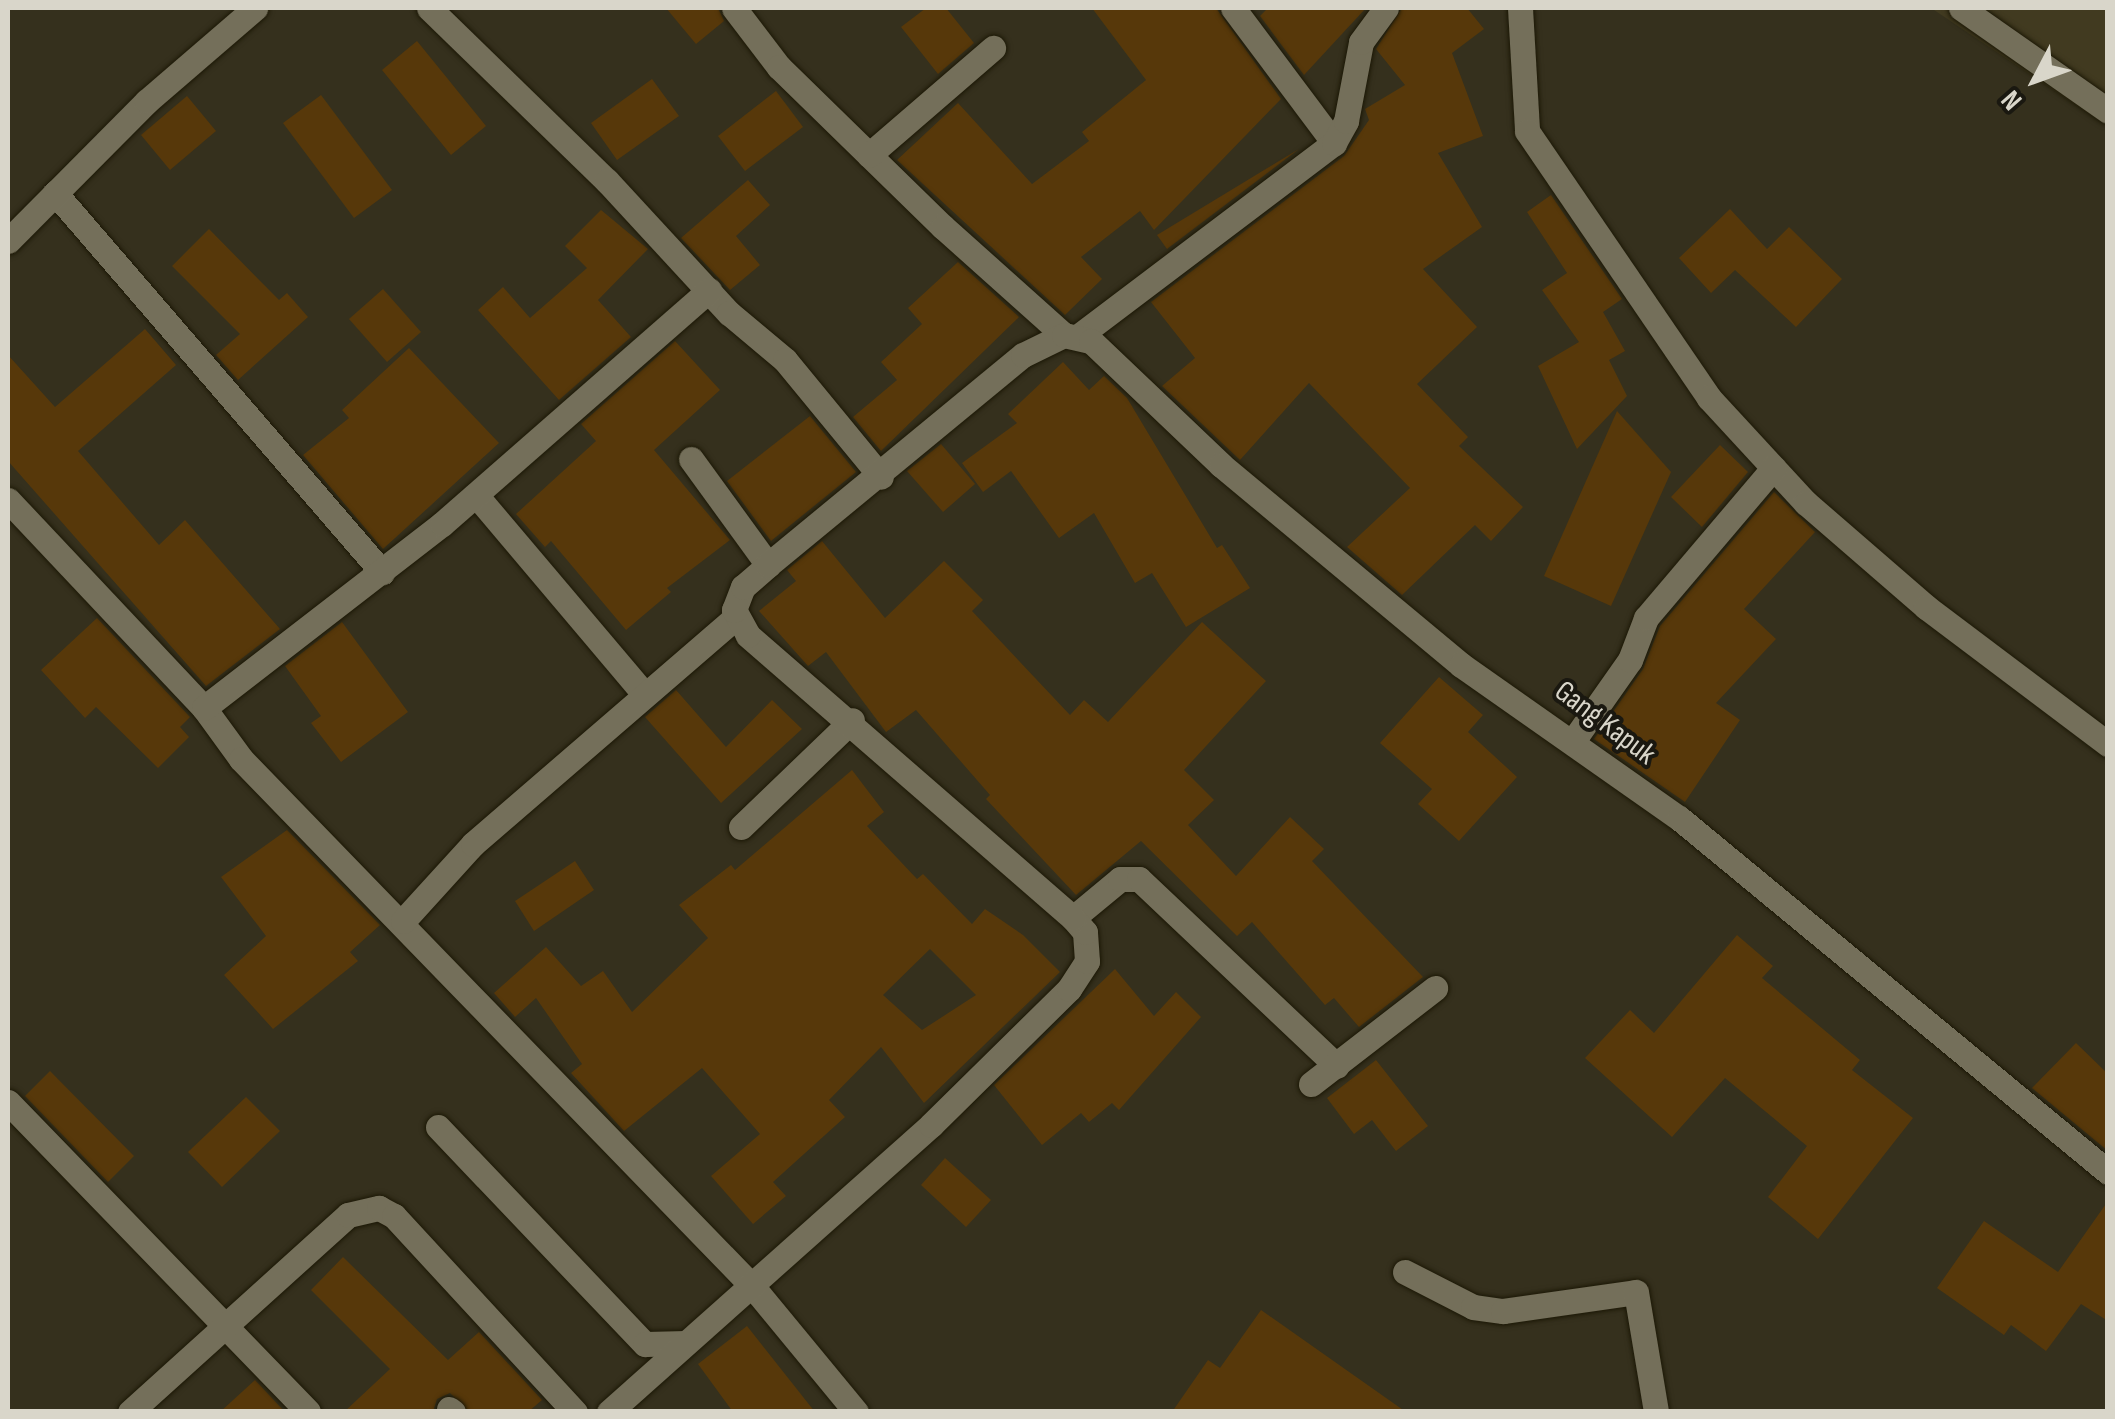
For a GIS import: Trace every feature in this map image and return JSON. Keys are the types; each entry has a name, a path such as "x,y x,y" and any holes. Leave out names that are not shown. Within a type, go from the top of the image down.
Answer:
{"street":[{"path":"8,241 255,8"},
{"path":"430,8 709,290 785,360 881,477"},
{"name":"Gang Kapuk","path":"734,8 779,67 870,156 1236,477 1462,664 1679,818 2108,1172"},
{"path":"1233,8 1334,143"},
{"path":"609,1412 753,1287 1069,988 1089,946 1073,918 852,720 748,635 736,616 738,594 1023,354 1072,335 1334,143 1346,121 1361,42 1386,8"},
{"path":"1520,8 1527,130 1658,332 1773,468 1926,607 2108,744"},
{"path":"1961,8 2108,111"},
{"path":"870,156 994,48"},
{"path":"55,193 382,572"},
{"path":"204,708 476,495 709,290"},
{"path":"691,458 768,565"},
{"path":"1574,740 1630,660 1646,618 1773,468"},
{"path":"476,495 644,694"},
{"path":"8,500 204,708 241,759 402,920 753,1287 856,1412"},
{"path":"402,920 473,844 736,616"},
{"path":"741,828 852,720"},
{"path":"1073,918 1120,879 1139,879 1337,1066"},
{"path":"1312,1084 1435,988"},
{"path":"8,1102 308,1412"},
{"path":"438,1126 645,1344 686,1343"},
{"path":"130,1412 348,1216 379,1208 394,1216 576,1412"},
{"path":"1405,1272 1473,1306 1503,1310 1636,1292 1656,1412"}],"shaded area":[{"path":"1931,8 2107,8 2107,126"}],"building":[{"path":"666,8 718,8 724,21 696,44"},
{"path":"926,8 946,8 974,43 938,74 901,27"},
{"path":"1092,8 1216,8 1281,99 1154,230 1140,211 1081,257 1102,279 1065,315 897,160 958,103 1032,184 1089,141 1082,132 1146,80"},
{"path":"1268,8 1366,8 1304,75 1260,16"},
{"path":"1402,8 1467,8 1484,29 1452,53 1483,136 1438,153 1482,227 1423,269 1477,327 1417,384 1468,437 1459,446 1523,507 1491,541 1475,525 1402,595 1347,547 1410,488 1309,383 1240,460 1162,386 1195,358 1151,302 1344,156 1369,120 1365,109 1405,85 1376,49"},
{"path":"417,41 486,126 451,155 382,70"},
{"path":"652,79 679,116 617,160 591,123"},
{"path":"776,91 803,127 745,171 718,136"},
{"path":"321,95 392,190 354,218 283,123"},
{"path":"187,96 216,131 170,170 141,135"},
{"path":"1299,149 1167,249 1157,235"},
{"path":"748,180 770,205 736,236 760,265 730,290 681,238"},
{"path":"1551,195 1622,299 1603,312 1625,351 1609,360 1627,396 1577,449 1538,366 1579,342 1542,290 1567,273 1527,212"},
{"path":"1730,209 1767,249 1789,227 1842,279 1796,327 1735,270 1711,293 1679,258"},
{"path":"601,210 648,249 598,300 631,337 559,400 478,310 503,287 530,318 587,268 565,246"},
{"path":"209,229 279,300 287,293 308,317 238,380 216,355 240,334 172,266"},
{"path":"958,262 1019,317 881,451 853,417 897,380 881,362 922,324 908,308"},
{"path":"383,289 421,332 387,362 349,319"},
{"path":"145,329 176,365 78,451 159,545 185,520 280,629 206,686 8,461 8,355 55,407"},
{"path":"675,341 720,390 654,450 730,540 667,588 671,592 626,630 551,541 545,547 516,514 596,441 581,424"},
{"path":"409,348 499,443 383,549 303,455 349,418 342,410"},
{"path":"1063,362 1089,390 1104,376 1127,398 1217,548 1222,545 1250,588 1186,627 1152,573 1135,583 1094,513 1059,538 1011,471 983,492 962,463 1017,423 1008,414"},
{"path":"1617,411 1671,472 1611,606 1544,576"},
{"path":"810,416 856,472 771,541 727,481"},
{"path":"941,444 975,484 943,512 907,471"},
{"path":"1720,445 1748,472 1702,527 1671,497"},
{"path":"1774,492 1815,532 1744,609 1776,639 1716,703 1740,720 1685,802 1594,739 1643,669 1660,626"},
{"path":"822,541 885,618 944,561 983,600 972,611 1070,715 1084,700 1108,722 1202,622 1266,681 1184,770 1214,800 1188,825 1236,876 1290,817 1324,849 1312,861 1423,977 1359,1027 1334,998 1325,1005 1252,922 1237,936 1141,841 1076,895 986,799 990,795 916,710 886,732 826,652 808,666 759,611 796,581 787,570"},
{"path":"97,618 190,717 180,727 189,737 158,768 96,707 85,718 41,670"},
{"path":"342,622 408,712 341,762 311,723 321,716 285,666"},
{"path":"1439,677 1483,715 1468,732 1517,777 1459,841 1418,804 1432,789 1380,743"},
{"path":"676,690 726,747 772,700 802,729 721,803 645,717"},
{"path":"852,770 884,812 867,826 917,879 923,874 972,924 985,909 1023,935 1060,972 924,1103 881,1047 829,1100 845,1117 773,1182 786,1196 753,1224 711,1176 760,1134 702,1068 624,1131 571,1073 582,1064 536,998 515,1017 494,993 546,947 581,986 603,971 632,1012 708,938 679,905 731,865 735,870","holes":["930,949 976,995 922,1030 883,995"]},
{"path":"287,830 380,925 350,952 358,961 273,1029 224,975 266,936 221,877"},
{"path":"575,861 594,890 534,931 515,901"},
{"path":"1737,935 1773,966 1762,978 1860,1060 1852,1070 1913,1118 1818,1239 1768,1197 1807,1146 1725,1078 1672,1137 1585,1058 1630,1010 1654,1033"},
{"path":"1115,969 1154,1016 1176,992 1201,1017 1119,1110 1112,1103 1089,1122 1081,1113 1042,1145 994,1085"},
{"path":"2076,1043 2108,1074 2108,1151 2032,1088"},
{"path":"1376,1060 1428,1126 1396,1151 1372,1120 1354,1134 1327,1098"},
{"path":"50,1071 134,1156 108,1182 25,1096"},
{"path":"246,1097 280,1131 222,1187 188,1152"},
{"path":"945,1158 991,1200 966,1227 921,1185"},
{"path":"2108,1201 2108,1321 2081,1304 2046,1351 2011,1325 2004,1335 1937,1288 1984,1221 2058,1272"},
{"path":"343,1257 448,1360 479,1332 542,1400 528,1412 469,1412 450,1393 437,1399 433,1412 344,1412 390,1369 311,1290"},
{"path":"1261,1310 1406,1412 1172,1412 1208,1360 1220,1368"},
{"path":"747,1326 815,1412 733,1412 698,1364"},
{"path":"255,1380 285,1412 220,1412"}]}
